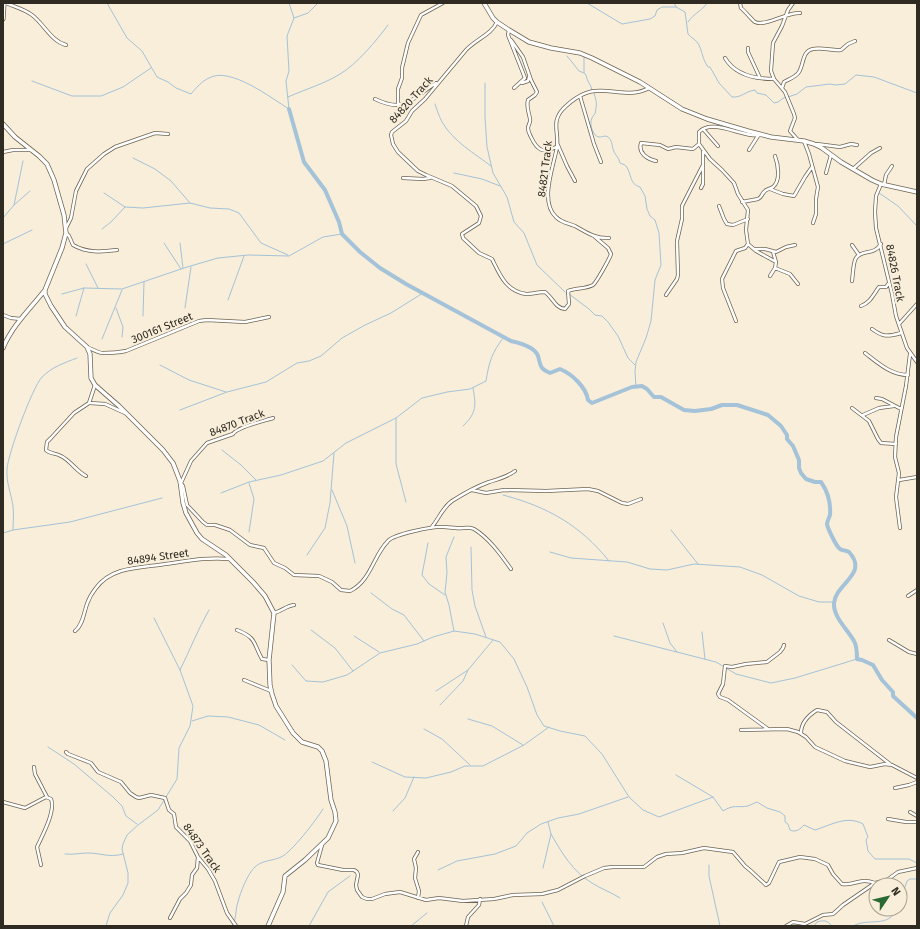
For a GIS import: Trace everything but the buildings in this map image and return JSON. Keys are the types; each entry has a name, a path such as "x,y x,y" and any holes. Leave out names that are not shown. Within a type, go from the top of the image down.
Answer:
{"street":[{"path":"3,19 5,3 28,12 42,24 56,41 66,45"},
{"path":"400,105 398,102 398,89 402,78 402,68 408,43 421,15 444,3"},
{"path":"484,3 497,22 529,42 568,50 592,58 625,74 682,109 760,135"},
{"path":"740,3 741,8 756,22 768,21 786,14 800,13"},
{"path":"793,3 786,14 773,43 771,71 774,79 782,89 794,114 795,118 790,131 798,140"},
{"name":"84820 Track","path":"497,22 491,30 466,50 425,99 412,111 406,121 392,132 392,144 398,152 422,173 430,178 452,186 476,206 481,216 480,220 475,226 462,234 463,238 479,253 492,259 497,271 507,285 526,294 545,292 552,298 558,307 565,309 569,304 568,291 590,286 596,283 600,273 610,258 611,254 608,248 596,236"},
{"path":"509,30 508,35 523,57 529,77 537,92 536,95 528,100 527,106 530,122 528,132 536,148 546,150 557,146"},
{"path":"511,40 516,57 525,76 524,80 514,88"},
{"path":"782,89 784,82 799,72 803,58 810,50 816,48 841,50 848,44 855,41"},
{"path":"748,48 748,52 760,78"},
{"path":"725,58 732,67 747,75 774,79"},
{"path":"521,83 528,81 529,77"},
{"path":"375,99 383,103 400,105 408,103 438,82"},
{"name":"84821 Track","path":"609,238 596,236 572,224 564,223 554,216 550,209 548,196 551,168 557,146 556,124 563,109 580,96 596,91 633,92 643,91 649,88"},
{"path":"580,96 594,144 601,162"},
{"path":"3,124 15,137 47,164 64,215 66,231 73,245 86,251 101,252 117,250"},
{"path":"656,161 642,153 640,148 641,143 660,145 668,148 676,147 693,149 698,144 700,132 707,127 798,140 840,148 851,144 857,145"},
{"path":"703,129 718,146"},
{"path":"3,348 8,336 45,290 62,248 71,218 76,191 87,169 104,154 115,147 155,133 168,134"},
{"path":"749,150 760,135"},
{"path":"804,141 818,187 816,214 813,223"},
{"path":"557,143 575,181"},
{"path":"698,144 734,183 742,202 748,210 746,230 748,244 776,262"},
{"path":"814,144 853,169 882,184 917,192"},
{"path":"853,169 871,153 880,148"},
{"path":"3,152 12,150 31,150"},
{"path":"700,188 703,181 703,151"},
{"path":"826,173 831,154"},
{"path":"742,202 758,199 764,192 775,186 778,178 778,166 775,156"},
{"path":"666,295 677,279 678,275 677,241 682,219 682,206 703,165"},
{"name":"84826 Track","path":"892,166 876,196 876,228 901,333 910,353 917,362"},
{"path":"770,188 783,194 794,196 812,167"},
{"path":"403,178 423,180 430,178"},
{"path":"719,206 727,224 733,225 748,219"},
{"path":"736,321 723,288 722,280 736,252 745,248 748,244"},
{"path":"852,280 855,260 859,255 876,250 881,244"},
{"path":"754,249 779,252 786,247 795,245"},
{"path":"852,245 859,255"},
{"path":"770,276 775,268 776,262 773,252"},
{"path":"775,268 790,274 798,284"},
{"path":"861,306 871,300 880,287 886,287 889,283"},
{"path":"45,290 51,306 60,320 87,347 90,354 91,378 95,385 170,458 183,486 184,497 187,505 205,524 215,525 230,530 250,545 264,548 274,563 285,568 294,575 320,576 332,582 341,590 345,591 352,590 364,580 382,549 391,538 444,526 474,529 487,537 511,569"},
{"path":"899,324 917,304"},
{"path":"3,315 11,318 22,319"},
{"name":"300161 Street","path":"87,347 103,353 112,351 126,351 199,321 245,322 269,317"},
{"path":"872,329 885,336 901,333"},
{"path":"865,353 888,370 899,374 908,374"},
{"path":"900,528 896,497 899,473 895,457 896,437 908,374 910,353"},
{"path":"90,403 95,385"},
{"path":"876,398 882,399 901,409"},
{"path":"86,476 81,474 60,455 48,453 46,450 47,442 74,413 90,403 105,404 125,413"},
{"path":"863,416 879,408 894,406"},
{"path":"852,408 872,425 880,442 883,444 896,444"},
{"name":"84870 Track","path":"180,482 191,461 207,443 233,434 235,431 273,418"},
{"path":"430,528 448,504 462,494 509,475 515,471"},
{"path":"899,480 917,477"},
{"path":"180,482 183,503 192,526 202,539 217,548 260,589 270,604 274,613 269,660 271,690 276,706 293,733 302,742 318,747 324,755 328,774 331,800 336,821 328,838 323,841 305,860 285,876 283,892 268,926"},
{"path":"472,490 490,493 504,490 546,491 588,489 598,491 622,503 628,504 641,499"},
{"name":"84894 Street","path":"75,631 78,629 82,621 90,596 106,577 114,573 130,568 189,560 214,558 229,559"},
{"path":"908,596 917,590"},
{"path":"274,613 294,605"},
{"path":"238,630 245,633 254,641 262,659 269,660"},
{"path":"889,640 909,652 917,654"},
{"path":"768,730 728,700 720,697 718,694 723,684 725,666 732,667 768,662 780,652 784,645"},
{"path":"244,680 271,690"},
{"path":"801,733 801,728 804,722 812,714 817,710 827,712 836,722 892,765 917,778"},
{"path":"741,730 787,729 801,733 815,747 845,761 864,766 885,764 892,765"},
{"name":"84873 Track","path":"66,752 74,757 91,763 98,772 121,782 130,793 136,797 139,798 151,795 165,798 169,810 174,814 176,827 190,841 198,857 213,878 227,913 236,926"},
{"path":"34,767 35,774 47,797 51,799 52,806 44,834 37,846 41,865"},
{"path":"895,788 917,782"},
{"path":"3,802 25,808 47,797"},
{"path":"910,812 917,816"},
{"path":"888,819 917,822"},
{"path":"323,841 318,857 318,865 337,869 354,870 358,875 356,885 359,894 362,897 372,899 385,894 400,892 426,900 439,898 457,901 494,899 546,893 558,890 604,868 644,867 661,855 682,853 704,848 733,852 745,866 766,885 769,883 779,862 804,857 815,859 828,865 833,874 842,884 860,881 868,882"},
{"path":"418,852 414,859 416,868 415,878 419,891 418,898"},
{"path":"170,918 180,899 191,885 192,875 197,868 198,857"},
{"path":"891,877 898,872 917,868"},
{"path":"786,926 793,922 805,924 823,915 833,914 843,904 868,887"},
{"path":"466,926 468,917 479,905 480,899"}],"waterway":[{"path":"107,3 127,38 142,51 157,77 176,88 191,94 206,79 218,75 228,76 250,85 289,109"},
{"path":"289,3 294,18 287,36 289,71 286,81 289,109"},
{"path":"294,18 308,13 318,3"},
{"path":"587,3 622,24 650,19 655,16 657,10 662,7 676,7"},
{"path":"674,3 676,7 685,12 688,34 698,43 708,67 710,67 719,83 732,97 755,90 757,93 766,95 774,103 785,97"},
{"path":"688,22 707,3"},
{"path":"288,97 328,81 353,65 366,52 388,25"},
{"path":"567,56 579,71 584,73"},
{"path":"584,57 584,73 592,90"},
{"path":"32,81 72,96 101,96 123,87 151,68"},
{"path":"788,97 797,94 806,87 845,84 856,75 874,77 917,93"},
{"path":"485,83 487,147 493,173 507,197 514,222 524,233 537,265 565,292"},
{"path":"594,93 596,105 595,114 591,121 593,131 597,137 606,136 612,143 620,163 626,166 632,181 636,186 640,187 645,196 647,209 650,216 655,220 659,233 661,265 655,280 651,321 636,362 636,386"},
{"path":"435,104 442,122 452,135 465,147 491,166"},
{"path":"289,109 304,162 325,190 339,222 342,234 360,252 380,268 406,284 511,341 531,348 538,356 544,370 550,373 560,369 569,374 578,382 587,395 588,400 592,403 632,387 642,386 654,397 661,397 684,410 695,411 711,409 722,405 737,405 768,415 781,426 787,435 787,439 793,446 799,460 799,468 801,473 806,479 821,482 827,494 830,506 830,515 827,524 834,541 841,550 849,552 854,560 854,573 836,596 834,608 838,618 855,643 857,659 873,665 882,680 893,692 893,696 917,718"},
{"path":"133,158 155,169 171,181 190,203"},
{"path":"3,218 14,205 23,161"},
{"path":"454,173 482,179 500,186"},
{"path":"14,205 30,191"},
{"path":"104,193 125,207 143,208 190,203 210,208 229,209 239,213 261,243 288,255"},
{"path":"879,193 898,206 917,226"},
{"path":"102,229 125,207"},
{"path":"3,244 32,230"},
{"path":"62,294 84,288 122,289 218,258 248,255 289,256 323,237 342,234"},
{"path":"164,243 181,269"},
{"path":"180,243 183,268"},
{"path":"228,300 244,256"},
{"path":"86,264 98,288"},
{"path":"185,308 191,267"},
{"path":"143,316 144,282"},
{"path":"76,316 84,288"},
{"path":"102,339 122,290"},
{"path":"180,410 227,392 266,382 297,363 309,361 321,356 342,338 391,313 423,293"},
{"path":"569,294 595,315 602,316 608,322 618,336 628,358 635,365"},
{"path":"116,308 123,327 122,337"},
{"path":"221,493 249,482 281,475 323,461 346,443 396,418 422,398 447,392 470,389 486,381 488,368 492,358 504,337"},
{"path":"13,530 13,506 8,483 7,469 11,450 21,422 32,394 42,377 54,368 77,358"},
{"path":"160,365 189,380 226,392"},
{"path":"463,426 473,413 475,404 473,388"},
{"path":"396,418 396,464 406,502"},
{"path":"222,450 241,465 256,480"},
{"path":"307,555 325,528 330,503 334,453"},
{"path":"249,483 254,499 249,532"},
{"path":"332,490 347,526 355,563"},
{"path":"503,495 534,505 575,527 587,537 609,561"},
{"path":"3,533 13,530 70,522 162,498"},
{"path":"671,530 698,564"},
{"path":"454,537 446,557 447,573 445,592 454,631"},
{"path":"428,543 422,575 429,584 445,595"},
{"path":"471,547 472,590 475,606 486,637"},
{"path":"550,552 571,558 627,562 650,569 667,570 694,564 740,567 762,575 799,596 819,602 834,602"},
{"path":"371,593 392,609 404,615 424,641"},
{"path":"180,670 209,610"},
{"path":"106,926 110,913 123,895 128,883 128,873 122,849 123,844 127,835 158,810 177,779 179,748 190,726 193,706 180,670 154,618"},
{"path":"663,623 670,643 677,652"},
{"path":"311,630 335,648 353,671"},
{"path":"292,665 306,681 323,682 347,675 380,653 417,644 433,637 454,631 475,634 500,642 514,659 527,687 537,715 544,726 585,736 602,754 629,797 643,810 659,817 713,797 723,811 733,807 748,806 757,802 767,808 780,812 785,816 785,822 792,831 798,830 804,825 815,830 839,822 851,820 857,821 863,824 868,837 866,840 868,851 875,859 909,859 917,863"},
{"path":"702,632 705,659"},
{"path":"354,636 379,652"},
{"path":"614,636 716,662 736,674 771,683 795,678 857,659"},
{"path":"436,691 468,670 493,640"},
{"path":"440,705 463,681 468,670"},
{"path":"192,721 208,716 228,717 259,725 285,740"},
{"path":"468,719 492,726 523,745"},
{"path":"372,762 405,777 426,778 451,772 465,766 483,766 524,745 549,727"},
{"path":"424,729 442,739 470,765"},
{"path":"48,747 74,764 113,797 122,806 126,816 137,824"},
{"path":"676,775 713,797"},
{"path":"393,811 405,798 414,777"},
{"path":"438,870 457,861 495,854 516,846 527,833 541,824 558,818 579,814 628,797"},
{"path":"232,926 235,920 237,905 247,878 252,870 261,863 281,857 291,849 304,835 323,809"},
{"path":"543,868 551,834 548,822"},
{"path":"551,834 564,855 585,879 620,898"},
{"path":"65,854 93,853 113,856 123,854"},
{"path":"709,865 709,876 720,926"},
{"path":"309,926 328,892 350,876"},
{"path":"908,880 917,879"},
{"path":"542,902 554,926"},
{"path":"411,926 427,913"},
{"path":"853,926 865,922 883,921 891,917"},
{"path":"814,926 817,922 824,921 832,926"},
{"path":"790,926 797,926"}]}
